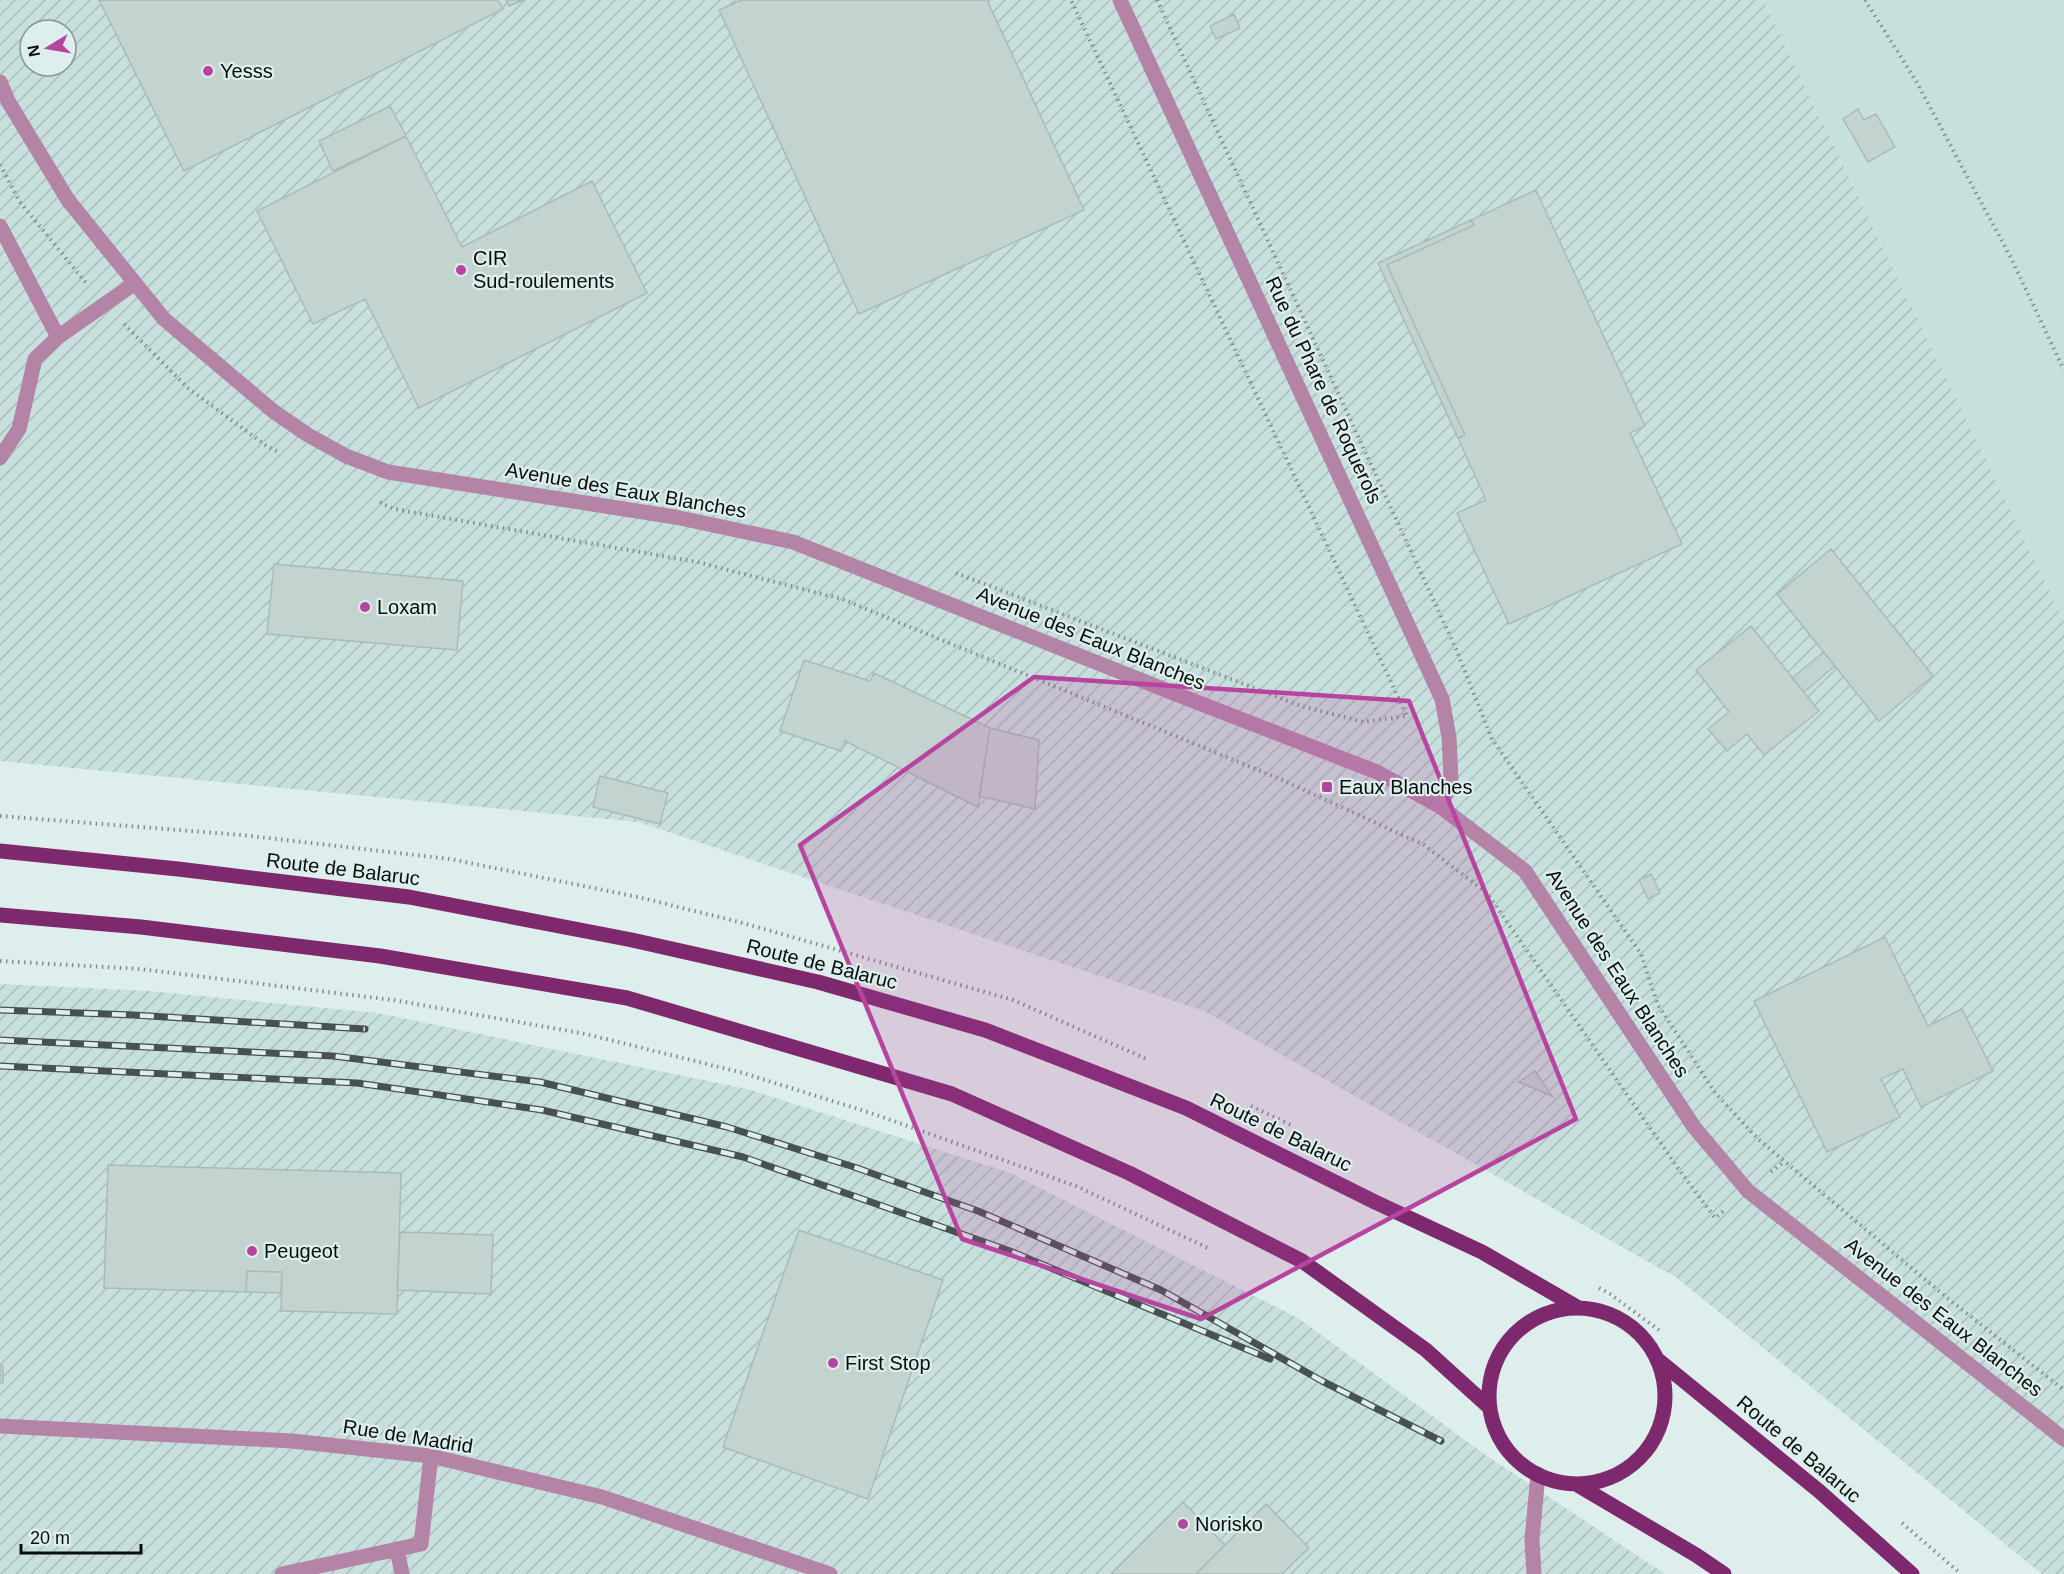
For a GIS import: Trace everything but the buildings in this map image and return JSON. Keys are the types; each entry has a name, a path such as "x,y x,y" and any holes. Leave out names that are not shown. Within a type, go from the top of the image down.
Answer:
{"main road":[{"name":"Route de Balaruc","path":"0,851 178,869 409,897 632,940 818,982 974,1027 1186,1108 1375,1202 1482,1252 1577,1307"},
{"path":"0,915 141,927 380,956 627,998 952,1094 1130,1173 1302,1261 1426,1350 1490,1408"},
{"path":"1577,1307 1601,1311 1624,1322 1643,1338 1657,1359 1664,1383 1664,1409 1657,1433 1643,1454 1624,1470 1601,1480 1576,1484 1552,1480 1529,1470 1510,1453 1497,1432 1490,1408 1490,1383 1496,1359 1510,1337 1529,1321 1552,1310 1577,1307"},
{"name":"Route de Balaruc","path":"1657,1359 1819,1491 1912,1574"},
{"path":"1576,1484 1724,1574"}],"street":[{"name":"Rue du Phare de Roquerols","path":"1119,0 1442,699 1449,737 1451,778 1441,807"},
{"name":"Avenue des Eaux Blanches","path":"0,82 4,103 68,200 164,319 273,411 308,435 346,456 388,472 675,517 793,542 1186,699 1377,772 1441,807 1525,871 1694,1127 1748,1191 2064,1438"},
{"path":"0,226 58,337"},
{"path":"0,458 19,429 35,358 58,337 135,283"},
{"name":"Rue de Madrid","path":"0,1426 292,1440 431,1456 602,1497 830,1574"},
{"path":"282,1574 421,1544 431,1456"},
{"path":"1534,1574 1532,1540 1538,1474"},
{"path":"397,1549 402,1574"}],"path":[{"path":"946,569 1301,706 1363,722 1407,716 1071,0"},
{"path":"1157,0 1456,650 1492,739 1641,954 1658,1005 1716,1094 1758,1139 1946,1297 2064,1390"},
{"path":"1865,0 1922,91 2011,258 2064,370"},
{"path":"0,165 20,202 105,304 188,388 268,447 289,457"},
{"path":"373,498 394,509 697,562 842,599 1280,779 1424,845 1487,892 1715,1218 1785,1161"},
{"path":"0,961 140,969 381,998 586,1034 743,1073 874,1114 1076,1186 1216,1252"}],"highlighted area":[{"path":"1034,677 1409,701 1576,1119 1201,1319 962,1239 800,845"}],"shaded area":[{"path":"0,0 1763,0 2064,621 2064,1574 2042,1574 1677,1278 1204,1011 638,822 0,761"},
{"path":"1763,0 2064,0 2064,621"},
{"path":"0,984 149,991 377,1013 747,1089 1008,1172 1298,1318 1487,1456 1665,1574 0,1574"}],"railway":[{"path":"0,1010 133,1015 365,1029"},
{"path":"0,1040 333,1056 540,1082 727,1127 854,1167 978,1211 1161,1290 1322,1381 1441,1441"},
{"path":"0,1066 357,1083 542,1110 743,1157 1010,1251 1270,1359"}],"place":[{"name":"Yesss","path":"208,71"},
{"name":"CIR Sud-roulements","path":"461,270"},
{"name":"Loxam","path":"365,607"},
{"name":"Eaux Blanches","path":"1327,787"},
{"name":"Peugeot","path":"252,1251"},
{"name":"First Stop","path":"833,1363"},
{"name":"Norisko","path":"1183,1524"}]}
